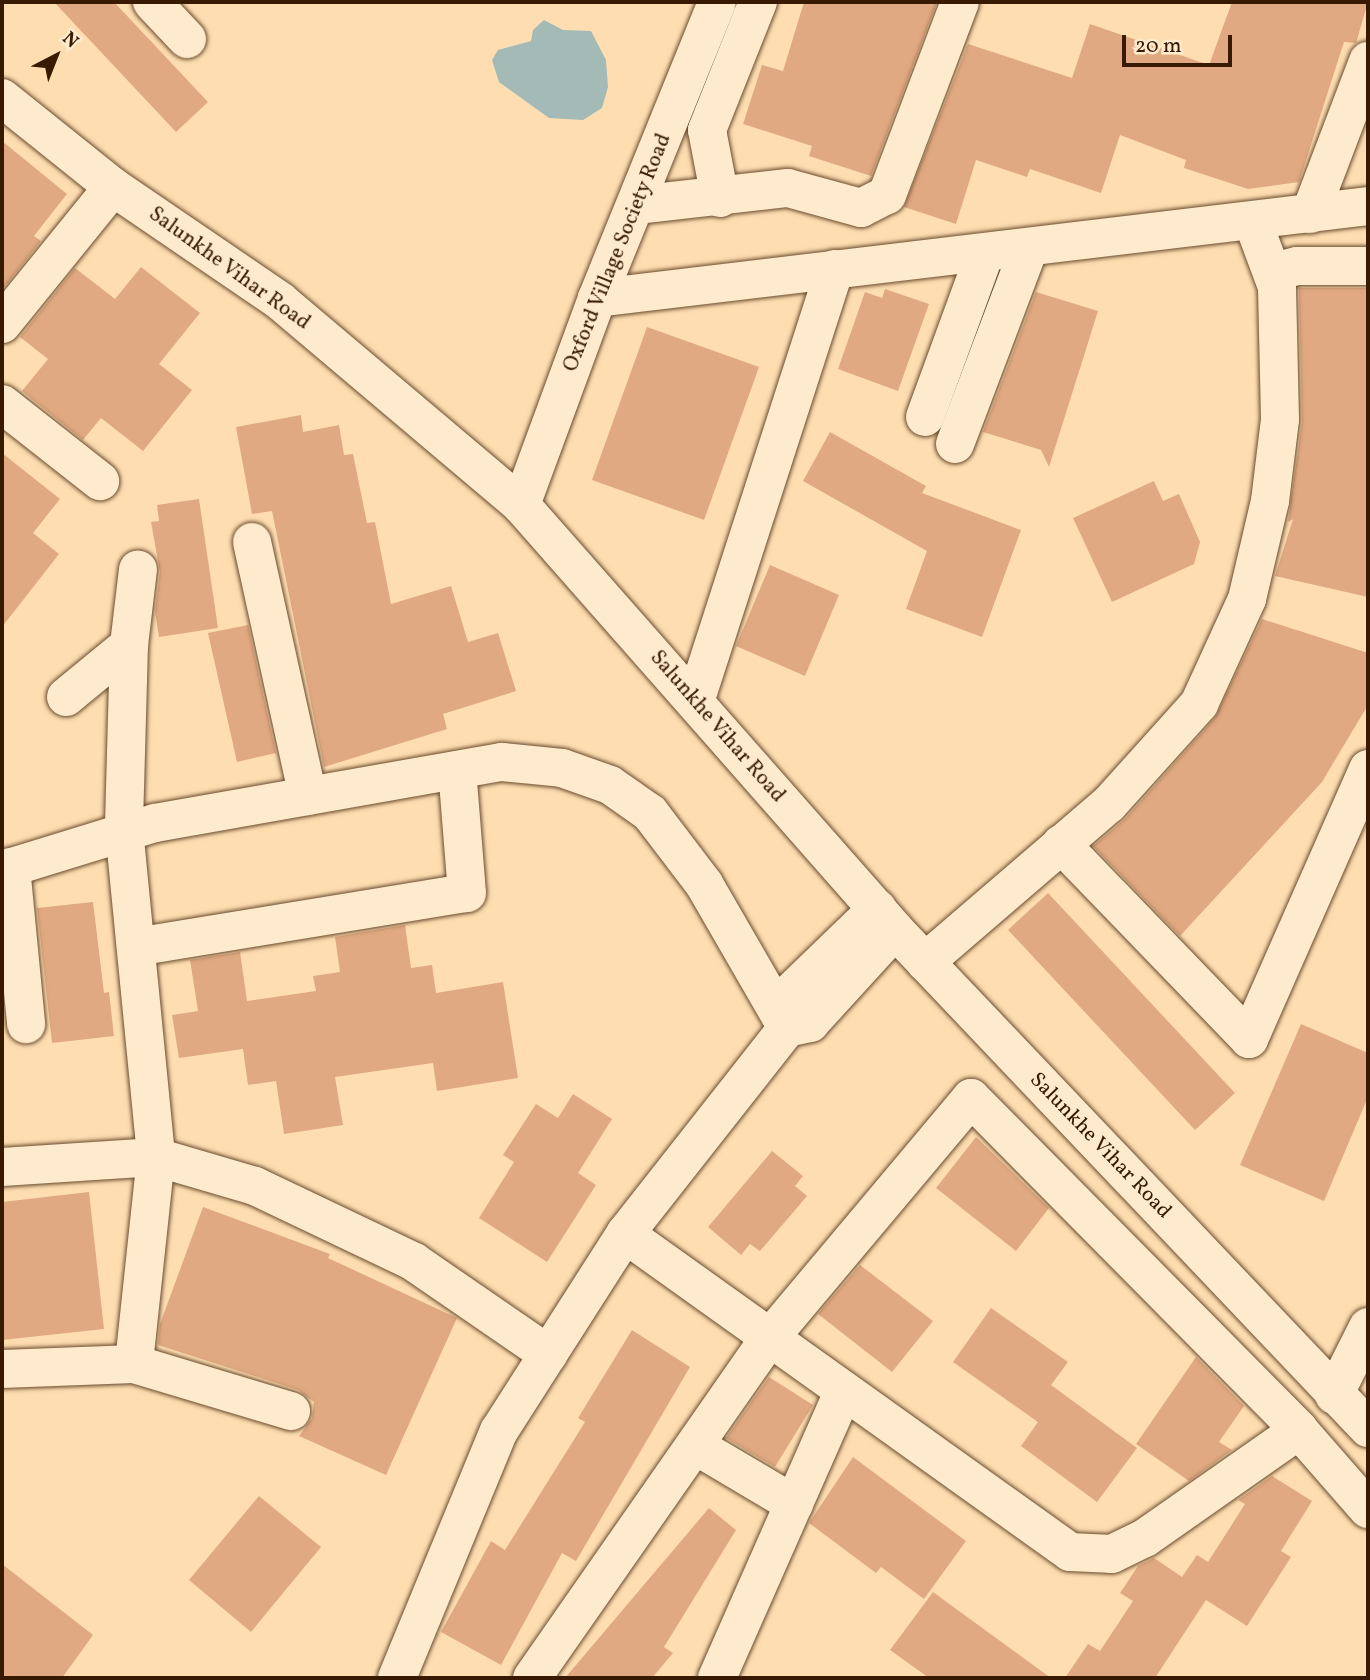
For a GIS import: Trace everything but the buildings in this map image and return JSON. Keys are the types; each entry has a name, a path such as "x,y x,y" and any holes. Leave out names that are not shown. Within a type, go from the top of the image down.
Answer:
{"street":[{"path":"152,2 187,39"},
{"name":"Oxford Village Society Road","path":"521,505 597,298 717,2"},
{"path":"710,199 707,130 758,2"},
{"path":"636,205 710,199 788,188 861,208 887,195 960,2"},
{"path":"1310,214 1368,61"},
{"name":"Salunkhe Vihar Road","path":"2,98 113,187 280,300 521,505 886,920 1368,1428"},
{"path":"2,324 113,187"},
{"path":"597,298 1253,222 1368,206"},
{"path":"925,962 1109,804 1199,704 1247,599 1270,501 1280,420 1273,272 1253,222"},
{"path":"955,444 1029,248"},
{"path":"925,417 985,253"},
{"path":"1273,272 1297,266 1368,266"},
{"path":"695,702 835,269"},
{"path":"2,404 100,481"},
{"path":"252,542 308,796"},
{"path":"134,1364 156,1157 124,829 129,645 138,570"},
{"path":"66,697 129,645"},
{"path":"26,1024 6,868 124,829 502,762 562,768 610,785 650,813 704,884 786,1028"},
{"path":"1060,844 1250,1040 1368,769"},
{"path":"136,947 467,893 457,770"},
{"path":"397,1678 499,1431 625,1234 786,1028 791,992 886,920"},
{"path":"532,1678 768,1340 971,1098 1299,1430 1368,1508"},
{"path":"2,1167 156,1157 255,1186 414,1262 548,1354"},
{"path":"625,1234 768,1340 1070,1552 1112,1553 1145,1538 1299,1430"},
{"path":"1334,1395 1368,1327"},
{"path":"2,1369 134,1364 290,1410"},
{"path":"718,1678 843,1392"},
{"path":"696,1446 794,1504"}],"water":[{"path":"544,20 563,30 591,31 606,60 608,87 602,108 583,120 549,118 499,82 492,60 498,50 531,41 533,30"}]}
